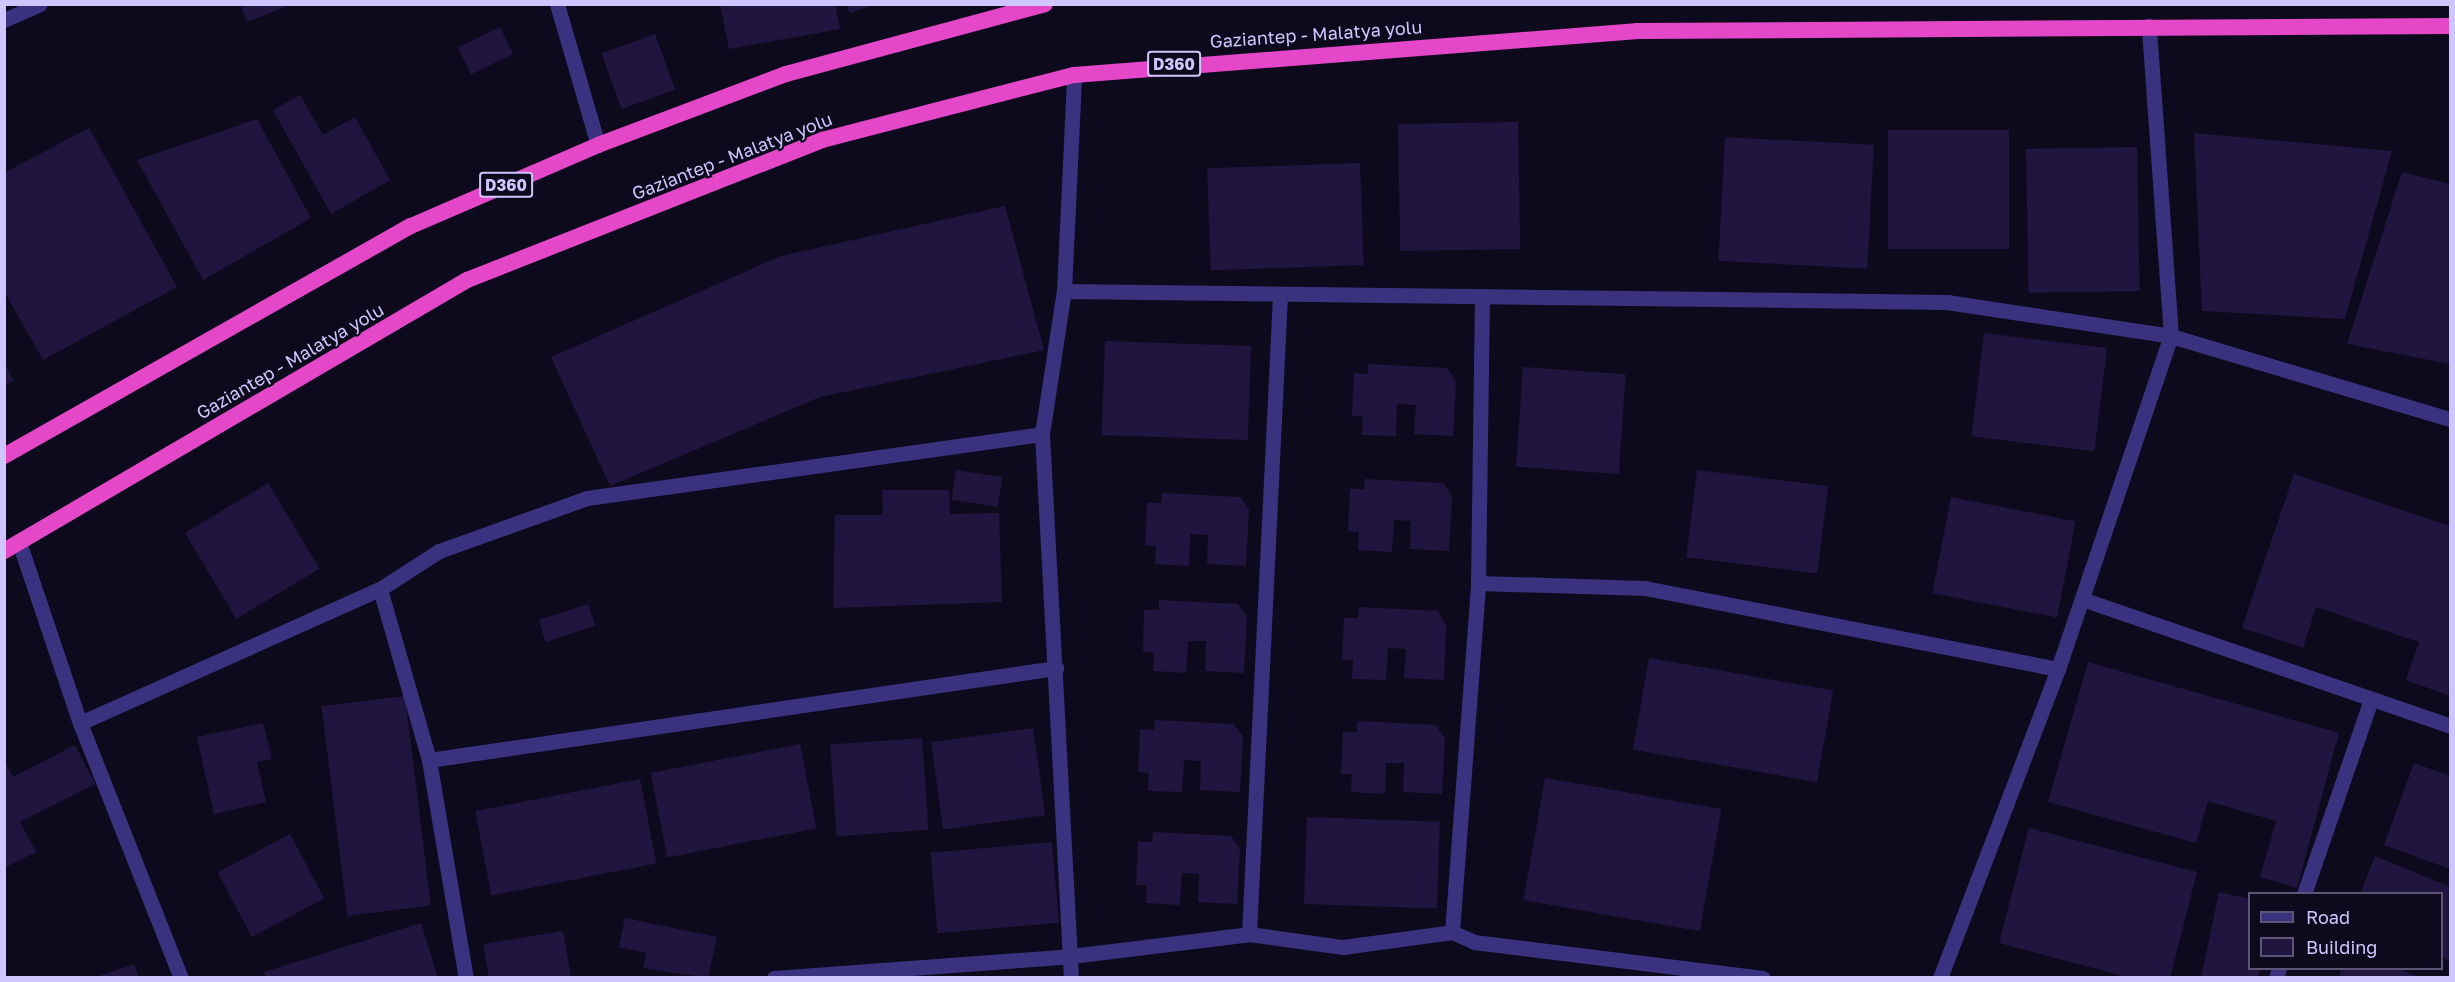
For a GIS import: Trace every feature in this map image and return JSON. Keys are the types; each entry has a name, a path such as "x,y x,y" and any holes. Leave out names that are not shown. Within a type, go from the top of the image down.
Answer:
{"highway":[{"name":"D360","path":"4,456 411,226 598,145 786,74 1046,4"},
{"name":"Gaziantep - Malatya yolu","path":"4,551 467,280 822,140 1074,75 1638,31 2149,26 2451,26"}],"street":[{"path":"4,20 40,4"},
{"path":"557,4 598,145"},
{"path":"1940,978 2058,669 2171,336 2149,26"},
{"path":"1071,978 1042,434 1064,291 1074,75"},
{"path":"1064,291 1947,302 2171,336 2451,419"},
{"path":"1250,934 1280,295"},
{"path":"1452,932 1478,583 1482,296"},
{"path":"80,723 380,589 439,551 586,498 1042,434"},
{"path":"19,542 80,723 181,978"},
{"path":"1478,583 1645,588 2058,669"},
{"path":"380,589 429,760 466,978"},
{"path":"2082,598 2451,726"},
{"path":"429,760 1056,668"},
{"path":"2305,892 2371,699"},
{"path":"774,978 1071,956 1250,934 1343,947 1452,932 1474,942 1763,978"}],"building":[{"path":"240,4 290,4 290,5 247,22"},
{"path":"720,4 835,4 840,29 729,49"},
{"path":"847,5 873,5 850,13"},
{"path":"500,27 513,54 471,75 458,48"},
{"path":"655,34 675,89 622,109 601,53"},
{"path":"300,95 323,135 355,117 390,180 331,214 273,110"},
{"path":"257,119 311,218 203,280 137,160"},
{"path":"1518,122 1520,249 1400,251 1398,124"},
{"path":"89,128 177,287 43,360 4,291 4,173"},
{"path":"1888,130 2009,130 2009,249 1888,249"},
{"path":"2194,133 2392,151 2345,319 2202,311"},
{"path":"1725,137 1874,145 1867,269 1719,261"},
{"path":"2137,147 2140,291 2029,293 2026,149"},
{"path":"1360,163 1364,265 1211,270 1207,168"},
{"path":"2402,172 2450,184 2450,364 2347,344"},
{"path":"1005,206 1044,350 820,397 610,486 551,357 781,256"},
{"path":"1984,333 2107,348 2094,451 1971,436"},
{"path":"1105,341 1251,346 1248,440 1102,435"},
{"path":"4,363 14,381 4,385"},
{"path":"1368,364 1447,368 1456,381 1453,436 1414,434 1416,405 1397,404 1396,436 1362,435 1363,417 1352,416 1354,373 1368,374"},
{"path":"1523,367 1626,374 1619,474 1516,467"},
{"path":"956,470 1002,477 998,507 951,500"},
{"path":"1697,470 1828,486 1817,573 1686,557"},
{"path":"2294,474 2450,526 2450,696 2406,680 2419,642 2316,607 2303,648 2242,628"},
{"path":"1365,479 1443,483 1452,496 1449,551 1410,549 1411,521 1394,520 1392,552 1358,550 1359,532 1348,531 1350,489 1364,489"},
{"path":"268,483 320,569 236,619 185,533"},
{"path":"882,490 949,490 950,514 999,513 1002,602 833,608 835,515 883,515"},
{"path":"1162,493 1240,497 1249,510 1246,566 1207,564 1208,535 1190,534 1189,566 1155,564 1156,546 1145,546 1147,503 1161,503"},
{"path":"1951,497 2076,521 2057,617 1932,593"},
{"path":"1159,600 1238,604 1247,617 1244,673 1205,671 1206,641 1188,641 1186,673 1153,671 1154,653 1143,652 1144,610 1159,610"},
{"path":"588,604 595,626 546,642 539,620"},
{"path":"1359,607 1438,611 1446,625 1444,680 1404,678 1406,649 1388,648 1386,680 1352,679 1353,660 1342,660 1344,618 1358,618"},
{"path":"1649,658 1833,690 1817,782 1633,750"},
{"path":"2088,662 2339,733 2297,888 2260,877 2276,821 2208,801 2196,843 2048,802"},
{"path":"405,696 431,905 347,916 322,706"},
{"path":"1155,720 1233,724 1243,736 1240,792 1200,790 1201,761 1184,760 1182,792 1148,791 1149,773 1138,772 1140,729 1154,730"},
{"path":"1357,721 1436,725 1445,739 1442,794 1403,792 1404,763 1386,763 1385,794 1351,792 1352,774 1341,774 1343,732 1357,732"},
{"path":"263,723 272,759 257,762 266,802 214,814 197,737"},
{"path":"1033,728 1045,815 943,829 931,742"},
{"path":"922,738 928,830 837,836 830,744"},
{"path":"800,744 816,828 667,857 651,773"},
{"path":"75,745 95,784 20,822 36,852 4,868 4,761 13,777"},
{"path":"2414,763 2450,776 2450,869 2384,845"},
{"path":"1545,778 1721,809 1700,931 1523,900"},
{"path":"640,779 656,863 491,895 475,811"},
{"path":"1307,817 1440,822 1437,909 1304,904"},
{"path":"2029,828 2197,872 2170,978 2131,978 1999,943"},
{"path":"1153,832 1231,836 1240,849 1237,904 1198,902 1199,874 1182,873 1180,905 1146,903 1147,885 1136,885 1138,842 1152,842"},
{"path":"290,834 324,898 252,937 218,872"},
{"path":"1052,842 1059,923 938,933 930,853"},
{"path":"2375,856 2450,887 2450,961 2443,958 2443,892 2361,892"},
{"path":"2219,892 2248,899 2248,970 2260,970 2258,978 2201,978"},
{"path":"625,918 717,937 708,978 643,968 646,953 619,947"},
{"path":"421,923 438,978 266,978 264,972"},
{"path":"563,931 571,978 489,978 483,944"},
{"path":"134,964 139,978 96,978 96,977"},
{"path":"2341,970 2401,970 2420,977 2338,978"}]}
